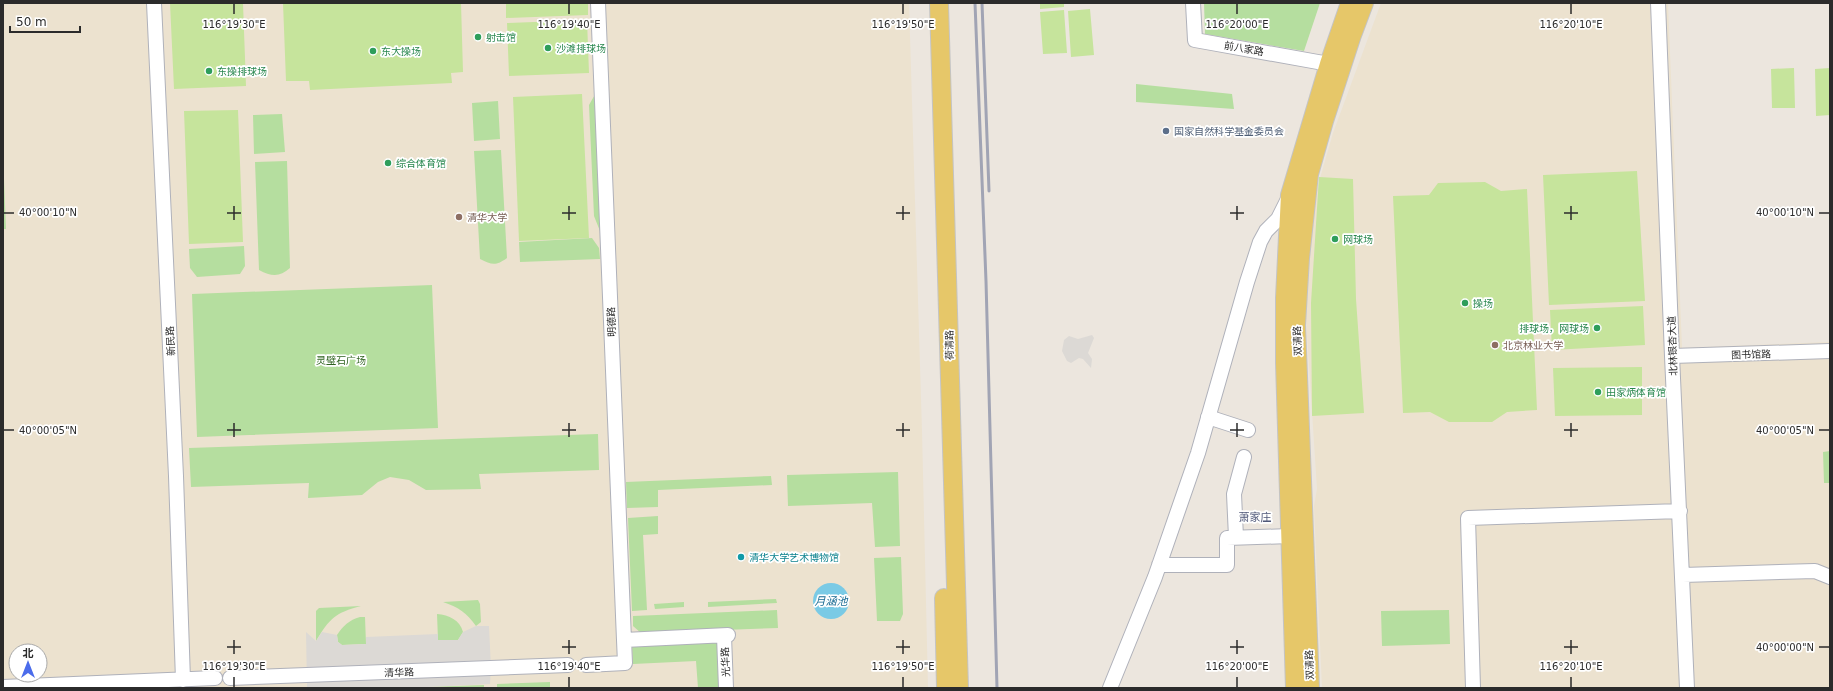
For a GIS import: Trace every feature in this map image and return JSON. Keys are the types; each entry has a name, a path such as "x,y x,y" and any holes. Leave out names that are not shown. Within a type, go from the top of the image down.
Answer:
{"main road":[{"name":"荷清路","path":"928,3 946,688"},
{"name":"荷清路","path":"940,3 959,688"},
{"name":"双清路","path":"1295,688 1285,305 1290,195 1328,64 1350,3"},
{"name":"双清路","path":"1310,688 1296,325 1300,258 1309,174 1347,50 1364,3"}],"street":[{"name":"新民路","path":"154,3 176,476 183,680"},
{"name":"明德路","path":"598,3 624,640"},
{"name":"前八家路","path":"1193,3 1195,40 1328,64"},
{"name":"北林银杏大道","path":"1658,3 1687,688"},
{"name":"双清路","path":"1110,688 1159,565 1198,453 1260,242 1266,231 1278,219 1290,195"},
{"name":"图书馆路","path":"1672,356 1830,351"},
{"path":"1208,417 1248,430"},
{"path":"1236,537 1234,494 1244,457"},
{"path":"1474,688 1468,518 1680,511"},
{"path":"1159,565 1227,565 1227,538 1290,536"},
{"path":"1683,575 1815,571 1830,577"},
{"name":"光华路","path":"624,640 726,636 726,688"},
{"path":"586,665 625,663 624,640"},
{"name":"清华路","path":"230,678 568,665"},
{"path":"3,687 215,678"}],"shaded area":[{"name":"清华大学","path":"3,3 909,3 928,688 3,688"},
{"name":"北京林业大学","path":"1381,3 1668,3 1682,348 1830,342 1830,688 1322,688 1314,506 1317,489 1305,303 1312,206 1333,133"},
{"path":"1092,335 1094,338 1088,353 1092,359 1091,368 1083,359 1079,358 1071,363 1067,361 1062,351 1064,340 1069,336 1078,339"},
{"path":"476,626 489,626 491,668 490,684 427,688 307,688 306,632 316,641 322,632 337,635 338,642 342,645 366,644 366,637 438,634 438,640 458,640 463,632"}],"green space":[{"path":"170,3 243,3 246,86 174,89"},
{"name":"东大操场","path":"283,3 461,3 463,72 451,73 452,83 310,90 309,81 286,81"},
{"path":"506,3 588,3 588,15 506,18"},
{"path":"1040,3 1064,3 1064,7 1040,9"},
{"path":"1204,3 1320,3 1304,51 1205,34"},
{"path":"1090,9 1094,55 1071,57 1068,11"},
{"path":"1064,10 1067,53 1043,54 1040,12"},
{"name":"沙滩排球场","path":"587,20 589,73 509,76 507,23"},
{"path":"1794,68 1795,108 1772,108 1771,69"},
{"path":"1830,68 1830,115 1816,116 1815,69"},
{"path":"1136,84 1232,94 1234,109 1136,102"},
{"path":"597,91 604,241 594,216 589,105"},
{"path":"582,94 589,238 519,241 513,97"},
{"path":"498,101 500,139 474,141 472,103"},
{"path":"238,110 243,242 189,244 184,111"},
{"path":"282,114 285,152 254,154 253,115"},
{"path":"501,150 507,258 494,264 480,259 474,151"},
{"path":"287,161 290,268 283,273 272,275 259,270 255,162"},
{"path":"1637,171 1645,301 1549,305 1543,175"},
{"name":"网球场","path":"1319,177 1353,179 1356,299 1364,413 1312,416 1311,303"},
{"path":"4,179 6,229 3,229"},
{"name":"操场","path":"1485,182 1501,191 1527,189 1537,410 1507,412 1492,422 1449,422 1430,412 1403,413 1393,196 1429,195 1438,183"},
{"path":"592,238 599,248 600,259 520,262 519,242"},
{"path":"244,246 245,266 240,274 197,277 190,268 189,249"},
{"name":"灵璧石广场","path":"432,285 438,428 197,437 192,294"},
{"name":"排球场，网球场","path":"1643,306 1645,345 1552,350 1550,310"},
{"name":"田家炳体育馆","path":"1642,367 1642,415 1555,416 1553,368"},
{"path":"598,434 599,470 479,474 481,489 426,490 409,480 390,477 378,482 362,495 308,498 309,483 191,487 189,448"},
{"path":"1830,451 1830,483 1824,483 1823,452"},
{"path":"898,472 900,546 875,547 872,503 788,506 787,475"},
{"path":"771,476 772,485 658,490 658,507 627,508 626,482"},
{"path":"658,516 658,534 643,535 647,610 632,611 628,518"},
{"path":"901,557 903,614 900,621 877,621 874,558"},
{"path":"776,599 777,603 708,607 708,602"},
{"path":"478,600 480,604 481,622 476,626 462,611 443,602"},
{"path":"684,602 684,607 655,609 654,604"},
{"path":"361,606 339,614 325,627 316,641 316,611 319,608"},
{"path":"777,610 778,628 641,633 633,626 633,616"},
{"path":"1449,610 1450,644 1382,646 1381,611"},
{"path":"437,614 450,617 457,621 463,632 458,640 438,640"},
{"path":"360,617 365,617 366,644 342,645 338,642 337,635 342,629 349,622"},
{"path":"718,640 720,688 698,688 696,661 633,664 632,644"},
{"path":"550,682 550,688 497,688 497,684"},
{"path":"484,685 484,688 427,688 427,687"}],"water":[{"name":"月涵池","path":"835,583 844,588 848,594 848,608 844,614 835,619 827,619 818,614 814,608 813,597 818,588 824,584"}],"railway":[{"path":"975,3 986,281 997,688"},
{"path":"982,3 989,191"}],"place":[{"name":"射击馆","path":"478,37"},
{"name":"沙滩排球场","path":"548,48"},
{"name":"东大操场","path":"373,51"},
{"name":"东操排球场","path":"209,71"},
{"name":"国家自然科学基金委员会","path":"1166,131"},
{"name":"综合体育馆","path":"388,163"},
{"name":"清华大学","path":"459,217"},
{"name":"网球场","path":"1335,239"},
{"name":"操场","path":"1465,303"},
{"name":"排球场，网球场","path":"1597,328"},
{"name":"北京林业大学","path":"1495,345"},
{"name":"田家炳体育馆","path":"1598,392"},
{"name":"清华大学艺术博物馆","path":"741,557"}],"district":[{"name":"萧家庄","path":"1255,517"}]}
